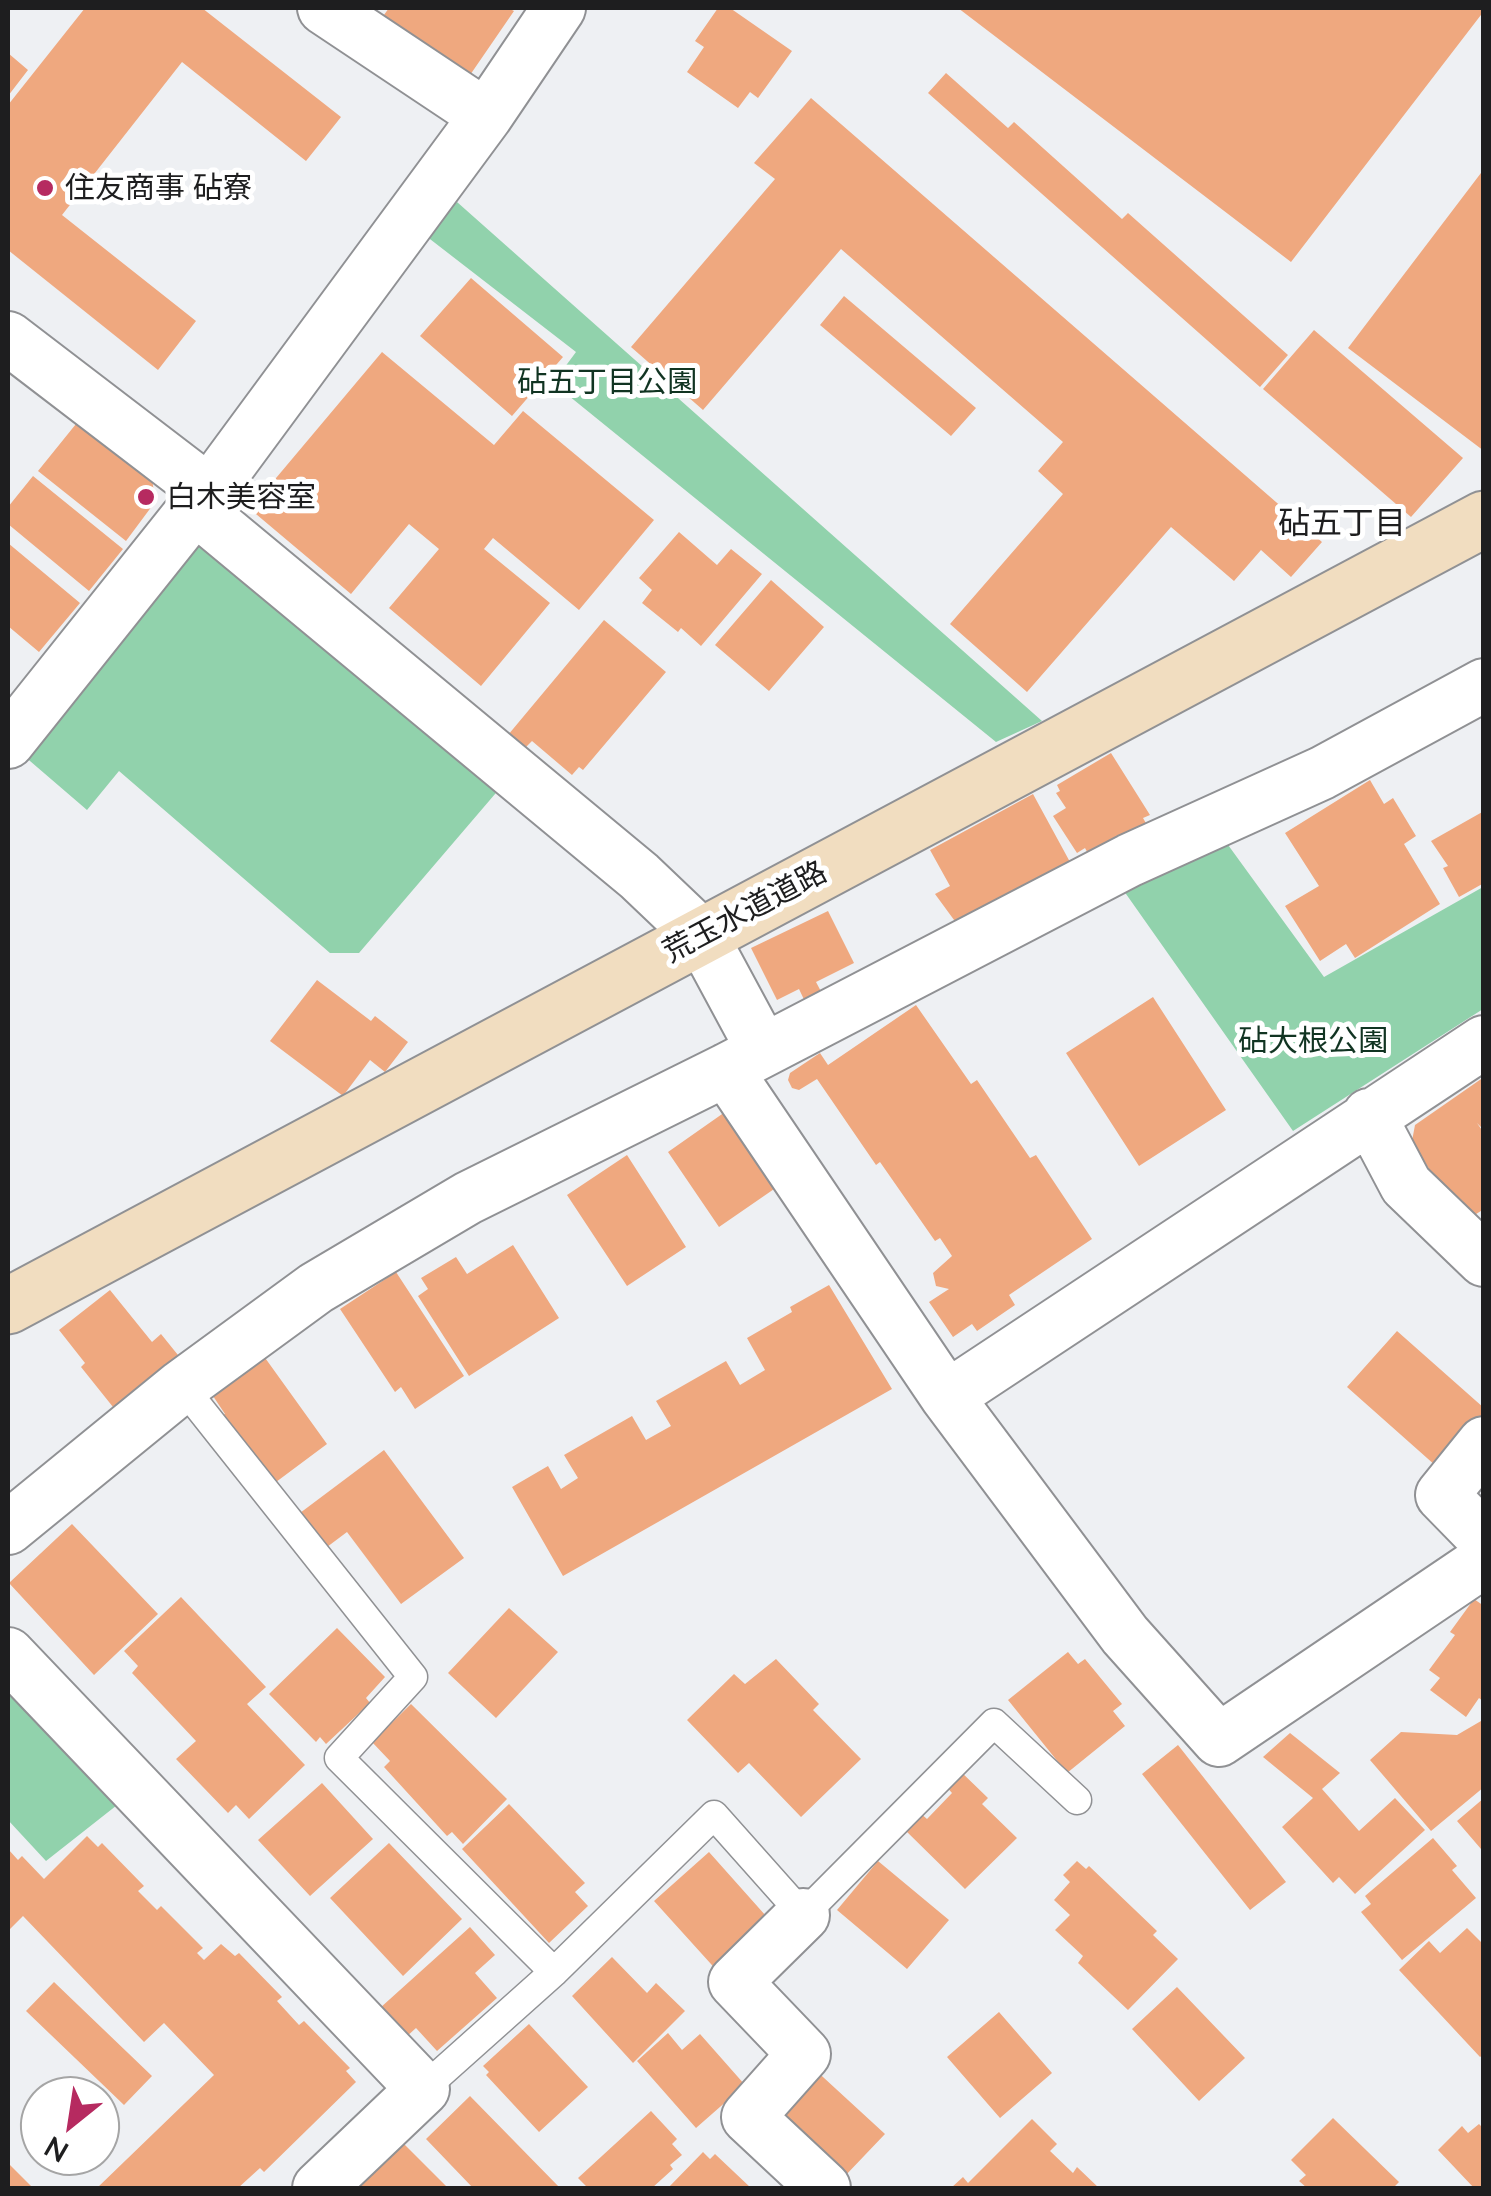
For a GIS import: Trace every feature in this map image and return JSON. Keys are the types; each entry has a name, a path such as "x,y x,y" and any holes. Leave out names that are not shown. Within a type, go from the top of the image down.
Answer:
{"main road":[{"name":"荒玉水道道路","path":"8,1306 1484,519"}],"street":[{"path":"324,8 486,116"},
{"path":"8,742 201,499 486,116 559,8"},
{"path":"8,338 639,876 701,935 744,1060 946,1397 1125,1635 1220,1740 1484,1561"},
{"path":"8,1528 182,1386 316,1288 468,1198 1130,860 1322,773 1484,685"},
{"path":"946,1397 1484,1042"},
{"path":"1370,1115 1406,1185 1484,1260"},
{"path":"1484,1443 1442,1496 1484,1538"},
{"path":"8,1654 423,2089 319,2188"},
{"path":"803,1915 735,1982 804,2054 748,2117 824,2188"}],"lane":[{"path":"182,1386 413,1677 339,1758 554,1972"},
{"path":"423,2089 554,1972 714,1816 803,1915 994,1723 1077,1800"}],"green space":[{"name":"砧五丁目公園","path":"457,202 1042,721 996,742 553,383 576,352 426,236"},
{"path":"191,537 501,787 359,953 330,953 119,771 87,810 23,755"},
{"name":"砧大根公園","path":"1223,838 1324,977 1483,887 1483,1009 1293,1131 1119,884"},
{"path":"8,1674 126,1798 46,1861 8,1820"}],"building":[{"name":"住友商事 砧寮","path":"85,8 202,8 341,117 306,161 182,62 62,215 196,321 158,370 8,250 8,105"},
{"path":"389,8 514,11 468,78 381,19"},
{"path":"718,8 730,8 792,51 758,98 750,92 738,108 687,72 704,47 695,41"},
{"path":"958,8 1484,8 1484,11 1291,262"},
{"path":"8,53 28,70 8,96"},
{"path":"946,73 1008,128 1014,122 1122,219 1128,213 1288,355 1260,387 928,93"},
{"path":"811,98 1322,542 1291,577 1261,550 1234,581 1171,527 1027,692 950,624 1063,494 1038,471 1063,442 841,249 703,410 631,347 775,179 754,163"},
{"path":"1484,169 1484,451 1348,348"},
{"path":"471,278 563,357 512,416 420,336"},
{"path":"844,296 976,408 951,436 820,325"},
{"path":"1314,330 1463,458 1411,517 1263,389"},
{"path":"382,352 494,445 523,411 654,520 579,610 493,538 484,549 550,603 481,686 389,608 439,549 409,524 351,594 250,509"},
{"path":"80,419 152,477 155,502 126,541 38,471"},
{"path":"33,476 123,549 89,591 8,524 8,507"},
{"path":"679,532 717,565 731,549 762,574 701,646 642,603 652,590 639,578"},
{"path":"8,543 80,603 39,652 8,626"},
{"path":"771,580 824,627 769,691 715,645"},
{"path":"604,620 666,672 583,770 579,767 572,775 532,741 524,749 508,735"},
{"path":"1111,753 1150,815 1143,818 1147,825 1092,861 1085,848 1077,853 1053,816 1066,808 1056,793 1060,791 1057,785"},
{"path":"1370,780 1384,804 1393,798 1416,836 1404,844 1440,904 1355,958 1346,944 1320,961 1285,906 1319,886 1285,833"},
{"path":"1033,794 1070,862 957,924 935,894 950,886 930,850"},
{"path":"1484,811 1484,883 1459,897 1443,868 1448,866 1431,841"},
{"path":"828,911 854,963 816,982 825,999 808,1008 799,989 777,1000 751,948"},
{"path":"317,980 371,1021 375,1016 408,1042 385,1072 370,1060 343,1096 270,1041"},
{"path":"1153,997 1226,1110 1139,1166 1066,1053"},
{"path":"916,1005 971,1084 977,1080 1030,1158 1036,1155 1092,1239 1009,1295 1015,1305 977,1331 972,1324 953,1337 929,1302 949,1289 936,1286 933,1273 952,1256 940,1238 935,1241 880,1162 876,1165 817,1079 799,1090 792,1088 788,1080 790,1073 820,1053 828,1065"},
{"path":"1484,1077 1484,1130 1477,1123 1484,1133 1484,1209 1462,1223 1412,1141 1415,1125"},
{"path":"725,1112 777,1187 719,1227 668,1152"},
{"path":"627,1155 686,1247 627,1286 567,1195"},
{"path":"513,1245 559,1318 469,1376 418,1296 428,1289 421,1278 456,1257 467,1274"},
{"path":"396,1272 464,1376 415,1409 401,1387 395,1392 340,1309"},
{"path":"829,1285 892,1389 563,1576 512,1487 548,1466 561,1489 578,1478 564,1455 632,1416 646,1440 671,1426 656,1401 726,1361 740,1385 765,1370 747,1338"},
{"path":"110,1290 152,1342 161,1334 182,1360 117,1412 81,1367 85,1363 59,1330"},
{"path":"1397,1331 1484,1408 1484,1413 1436,1466 1347,1387"},
{"path":"263,1355 327,1444 272,1485 221,1415 225,1414 211,1393"},
{"path":"384,1450 464,1558 401,1604 347,1532 327,1547 300,1513"},
{"path":"72,1524 158,1614 94,1675 9,1583"},
{"path":"181,1597 266,1687 247,1704 305,1765 249,1819 236,1805 228,1813 176,1759 196,1741 132,1673 138,1666 124,1651"},
{"path":"1474,1599 1484,1606 1484,1702 1479,1698 1466,1717 1430,1690 1440,1678 1429,1670 1455,1635 1450,1632"},
{"path":"509,1608 558,1652 496,1718 448,1673"},
{"path":"337,1628 385,1677 366,1698 370,1703 326,1744 320,1737 316,1742 269,1694"},
{"path":"1068,1652 1078,1664 1085,1659 1122,1704 1113,1711 1125,1726 1067,1773 1008,1700"},
{"path":"776,1659 819,1704 813,1710 861,1759 801,1817 749,1763 738,1773 687,1720 734,1674 745,1684"},
{"path":"411,1704 507,1799 463,1844 452,1832 447,1836 384,1767 390,1761 372,1742"},
{"path":"1481,1721 1484,1787 1431,1831 1370,1760 1401,1732 1457,1735"},
{"path":"1290,1733 1340,1773 1322,1789 1359,1831 1395,1798 1425,1830 1355,1894 1339,1877 1333,1883 1282,1827 1313,1798 1263,1757"},
{"path":"1178,1745 1286,1882 1250,1910 1142,1774"},
{"path":"957,1768 988,1798 982,1804 1017,1838 965,1889 904,1829 919,1812 927,1819 952,1793 943,1783"},
{"path":"322,1783 373,1839 310,1896 258,1840"},
{"path":"1484,1798 1484,1847 1481,1849 1457,1821"},
{"path":"509,1804 585,1883 575,1892 588,1906 549,1943 462,1849"},
{"path":"87,1836 98,1847 102,1843 144,1886 138,1891 157,1910 161,1906 203,1948 197,1953 204,1960 221,1944 235,1956 239,1953 282,1997 277,2001 299,2025 304,2021 350,2068 346,2071 356,2082 264,2172 260,2168 238,2188 97,2188 109,2176 120,2176 120,2166 214,2075 164,2023 144,2042 23,1916 8,1931 8,1849 18,1860 22,1856 44,1879"},
{"path":"1433,1838 1457,1866 1452,1870 1476,1898 1402,1960 1361,1912 1371,1904 1365,1896"},
{"path":"389,1843 462,1919 403,1976 330,1898"},
{"path":"709,1852 774,1925 720,1974 654,1901"},
{"path":"878,1861 949,1920 907,1969 837,1910"},
{"path":"1077,1861 1086,1869 1089,1866 1157,1931 1153,1935 1178,1959 1128,2010 1078,1963 1083,1956 1055,1930 1070,1915 1054,1900 1070,1882 1063,1875"},
{"path":"470,1927 495,1955 475,1973 497,1998 437,2051 416,2028 405,2038 380,2008"},
{"path":"1467,1928 1484,1945 1484,2054 1480,2057 1399,1970 1429,1941 1440,1953"},
{"path":"612,1957 647,1993 656,1983 685,2011 633,2063 572,1996"},
{"path":"54,1982 152,2076 124,2105 120,2101 120,2076 94,2076 26,2011"},
{"path":"1177,1987 1245,2058 1199,2101 1132,2029"},
{"path":"999,2012 1052,2073 1000,2118 947,2057"},
{"path":"529,2024 588,2087 539,2132 486,2075 489,2072 483,2066"},
{"path":"668,2033 682,2050 700,2034 745,2085 696,2128 637,2061"},
{"path":"811,2066 885,2134 844,2177 771,2110"},
{"path":"470,2096 560,2188 473,2188 426,2139"},
{"path":"651,2111 677,2139 672,2144 682,2155 670,2165 673,2169 652,2188 588,2188 578,2178"},
{"path":"1333,2118 1399,2182 1393,2188 1307,2188 1299,2181 1306,2175 1291,2160"},
{"path":"1032,2119 1057,2144 1050,2151 1073,2173 1077,2167 1099,2188 951,2188 963,2177 968,2183"},
{"path":"1479,2124 1484,2129 1484,2188 1474,2188 1438,2150 1462,2126 1468,2133"},
{"path":"403,2143 448,2188 358,2188"},
{"path":"703,2152 710,2159 715,2154 751,2188 668,2188"},
{"path":"8,2163 33,2188 8,2188"}],"place":[{"name":"住友商事 砧寮","path":"45,188"},
{"name":"白木美容室","path":"146,497"}],"district":[{"name":"砧五丁目","path":"1342,524"}]}
